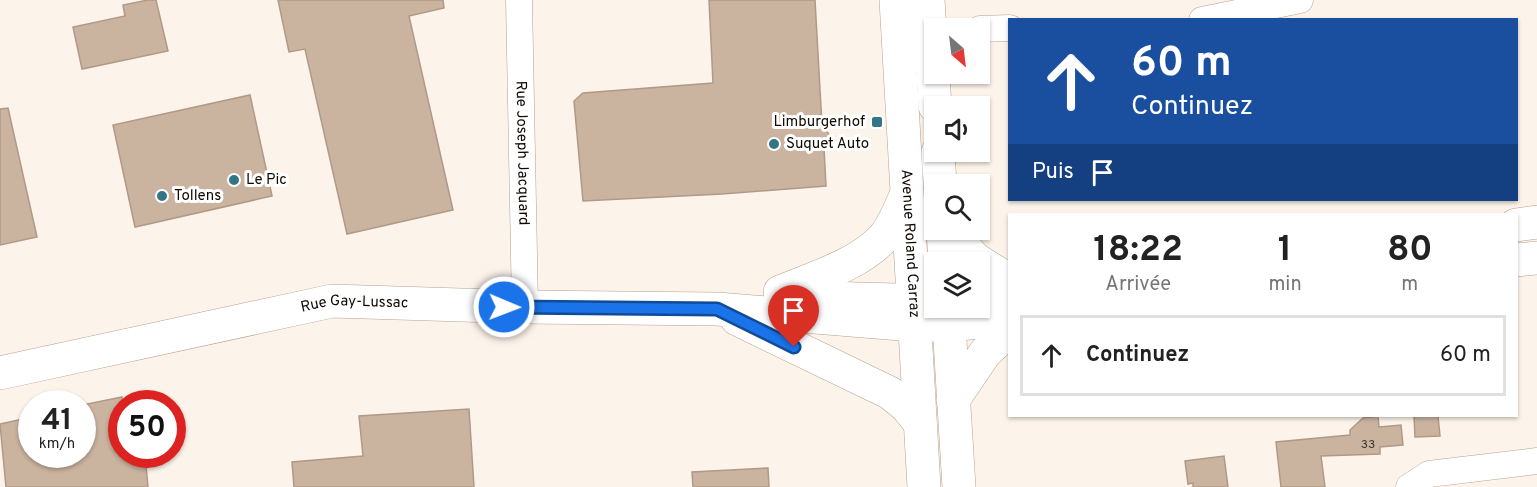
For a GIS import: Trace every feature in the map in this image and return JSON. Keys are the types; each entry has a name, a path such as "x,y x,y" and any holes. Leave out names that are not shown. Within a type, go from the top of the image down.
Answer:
{"main road":[{"name":"Avenue Roland Carraz","path":"896,0 906,195 924,279"},
{"path":"767,297 853,260 873,248 896,218 906,195"},
{"path":"1518,225 1537,222"},
{"path":"958,240 975,259 1008,280"},
{"path":"1518,260 1537,258"},
{"path":"990,298 1008,295"},
{"name":"Rue Gay-Lussac","path":"717,309 767,297 836,297 924,311"},
{"name":"Rue Gay-Lussac","path":"0,373 312,303 332,301 525,307 924,312"},
{"path":"717,309 890,393 906,406 920,423"},
{"path":"990,317 1008,319"},
{"name":"Avenue Roland Carraz","path":"924,487 920,423 930,318"},
{"name":"Avenue Roland Carraz","path":"933,318 954,400 959,487"},
{"path":"954,400 985,352 1008,331"}],"street":[{"name":"Rue Joseph Jacquard","path":"519,0 525,307"},
{"path":"1212,18 1300,0"},
{"path":"990,28 1008,28"},
{"path":"1409,487 1429,474 1537,461"}],"building":[{"path":"156,0 168,51 82,69 73,27 125,16 123,5"},
{"path":"278,0 443,0 444,8 409,16 453,210 347,234 305,49 289,52"},
{"path":"709,0 815,0 822,125 831,137 824,148 826,186 583,201 574,101 583,93 713,83"},
{"path":"250,95 272,196 135,227 113,125"},
{"path":"8,108 37,237 0,245 0,109"},
{"path":"108,400 108,468 146,468 148,487 6,487 0,424 18,420 18,468 96,468 96,402"},
{"path":"469,409 474,487 294,487 292,462 363,456 359,416"},
{"path":"1378,417 1379,427 1401,425 1403,445 1380,447 1380,454 1321,456 1325,487 1281,487 1276,442 1350,435 1350,430 1363,418"},
{"path":"1414,417 1438,417 1440,436 1415,437"},
{"path":"1224,456 1228,487 1193,487 1193,483 1188,484 1185,461"},
{"path":"768,468 769,487 693,487 692,472"}],"place":[{"name":"Limburgerhof","path":"877,122"},
{"name":"Suquet Auto","path":"774,144"},
{"name":"Le Pic","path":"234,180"},
{"name":"Tollens","path":"162,196"}],"route":[{"path":"504,307 717,309 794,347"}]}
